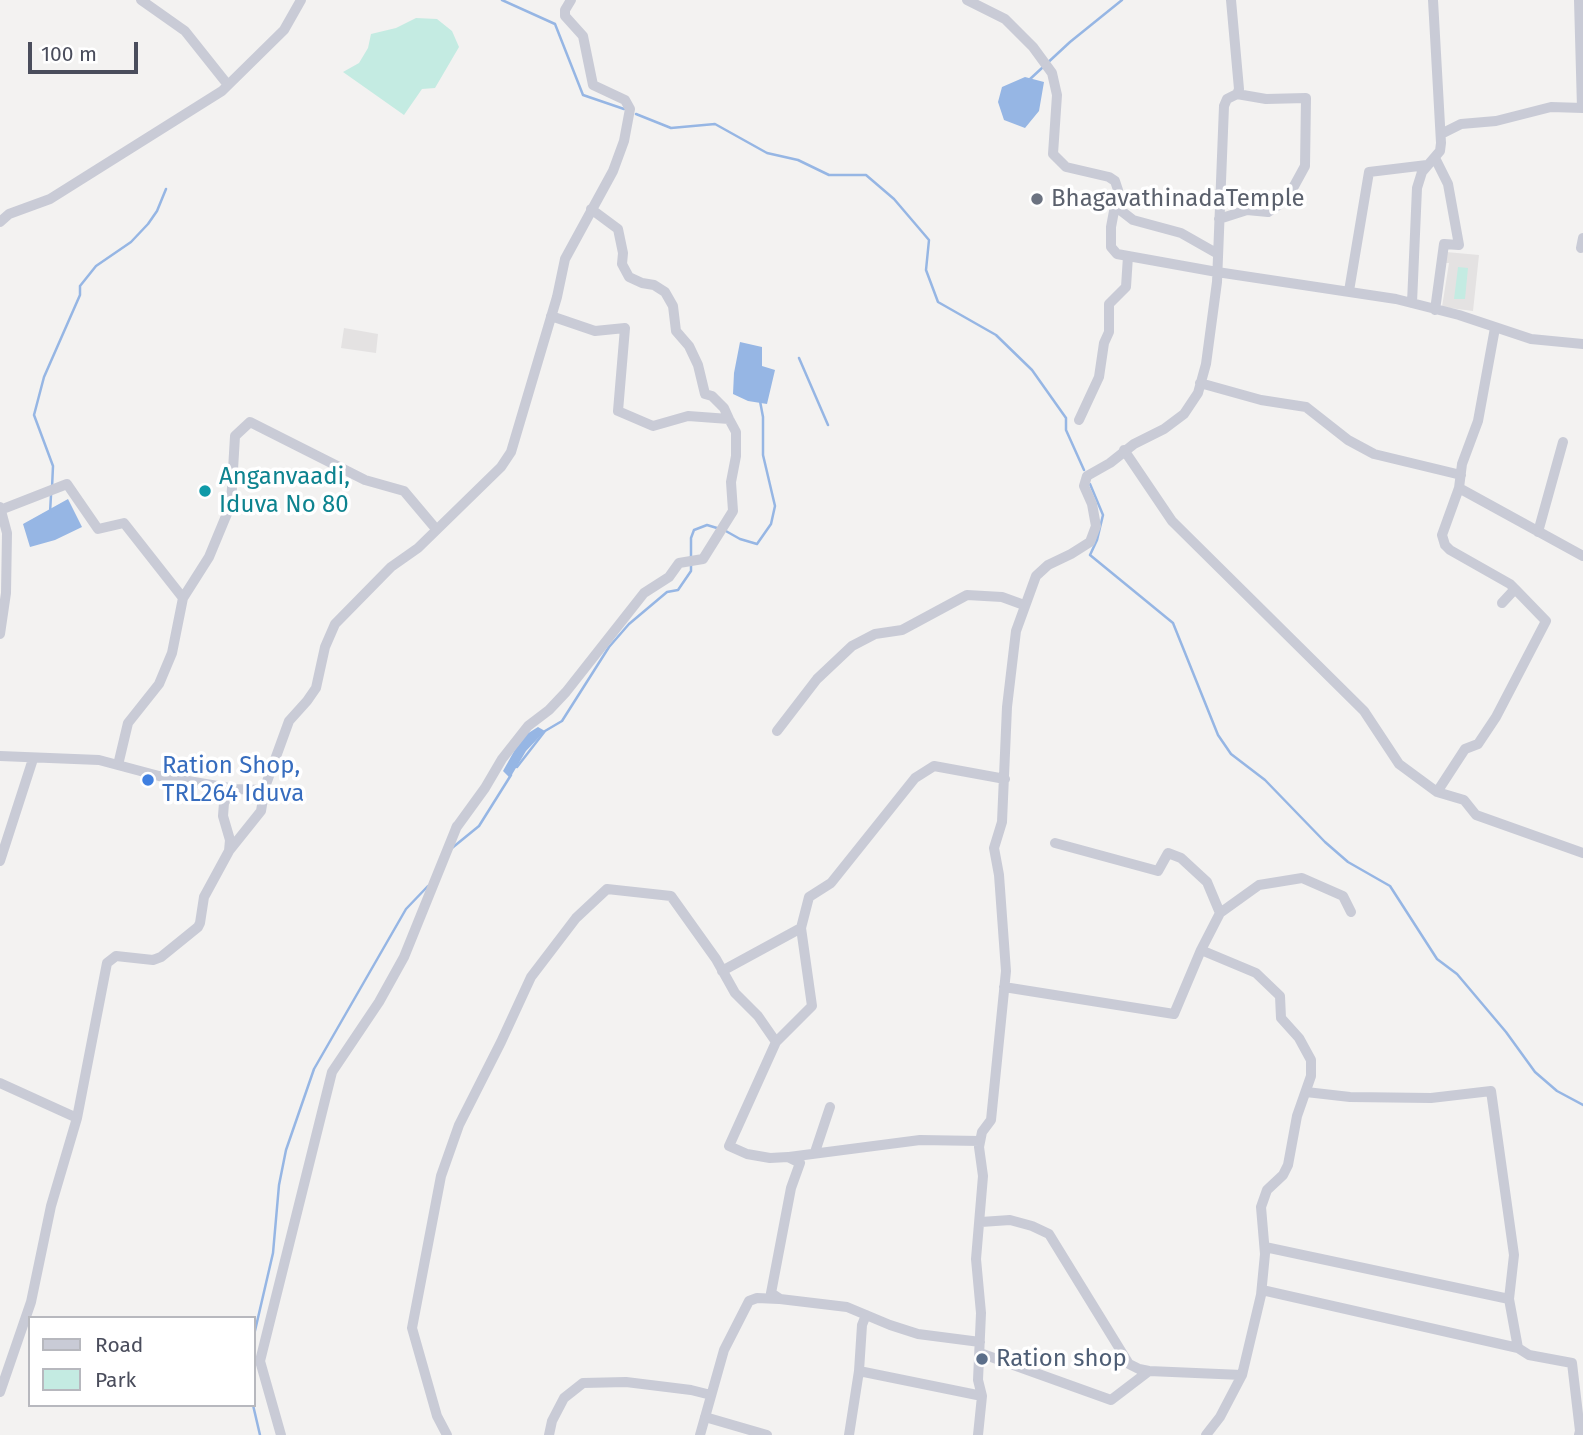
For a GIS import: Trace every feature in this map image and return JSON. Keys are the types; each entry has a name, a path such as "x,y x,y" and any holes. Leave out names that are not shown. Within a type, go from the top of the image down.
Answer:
{"street":[{"path":"141,0 185,31 228,85"},
{"path":"0,222 9,214 50,199 228,85 284,30 301,0"},
{"path":"28,1316 51,1206 77,1118 107,963 116,956 153,960 161,957 198,927 204,897 229,851 261,811 265,799 260,788 289,721 316,688 325,647 335,624 391,567 418,548 508,457 551,316 565,259 613,171 624,141 630,109 625,100 593,85 583,36 565,16 565,10 571,0"},
{"path":"967,0 1004,19 1033,47 1052,73 1056,85 1053,154 1066,167 1113,178 1118,190 1117,207 1111,227 1111,247 1118,254 1412,303 1459,315 1531,339 1583,344"},
{"path":"1231,0 1239,80 1237,93"},
{"path":"1412,303 1417,188 1427,165 1440,151 1433,0"},
{"path":"1441,134 1461,124 1506,119 1551,107 1583,108 1579,0"},
{"path":"978,1435 982,1396 978,1380 981,1313 976,1259 984,1176 980,1140 982,1132 991,1120 1004,987 1004,933 994,848 1001,829 1010,670 1016,631 1036,576 1048,565 1090,542 1096,519 1084,486 1085,480 1124,450 1164,429 1184,414 1198,393 1206,364 1217,272 1218,254 1219,219 1224,106 1227,99 1237,93 1266,99 1306,98 1305,166 1287,199 1268,212 1247,210 1219,219"},
{"path":"1435,158 1448,184 1459,245 1444,244 1435,310"},
{"path":"1349,291 1369,172 1427,165"},
{"path":"1117,207 1133,220 1181,233 1218,254"},
{"path":"281,1435 257,1362 273,1311 332,1072 379,1002 404,957 456,827 485,788 502,759 528,726 566,692 644,593 669,577 679,563 703,559 733,511 731,481 736,456 736,432 724,408 712,396 705,394 698,365 689,346 676,331 673,306 664,292 654,285 629,277 622,264 623,253 618,229 591,209"},
{"path":"1079,420 1099,377 1104,344 1109,332 1110,304 1126,287 1128,256"},
{"path":"551,316 595,331 625,328 618,411 653,426 688,416 729,419"},
{"path":"1437,792 1465,750 1478,744 1496,717 1546,621 1510,584 1445,545 1442,535 1459,488 1462,464 1478,421 1494,328"},
{"path":"1200,383 1261,400 1306,407 1348,440 1374,454 1461,475"},
{"path":"118,765 128,723 159,684 172,653 183,597 209,557 231,504 235,436 250,422 365,480 404,491 436,529"},
{"path":"1538,532 1563,442"},
{"path":"1124,450 1172,521 1364,710 1399,764 1437,792 1464,800 1476,815 1583,853"},
{"path":"0,634 6,593 7,533 0,509 67,484 98,529 124,523 183,597"},
{"path":"1459,488 1583,556"},
{"path":"1502,603 1515,589"},
{"path":"777,731 817,679 852,646 874,634 902,630 967,595 1002,597 1024,605"},
{"path":"0,756 99,760 159,776 235,789 260,788"},
{"path":"0,861 33,759"},
{"path":"980,1140 920,1140 770,1158 747,1154 729,1146 776,1042 812,1006 801,928 809,897 831,883 915,778 934,766 1004,779"},
{"path":"229,851 230,840 223,811 229,794 235,789"},
{"path":"1055,844 1158,871 1168,853 1181,858 1207,882 1220,913"},
{"path":"1004,987 1174,1014 1200,950 1220,913 1259,885 1302,878 1343,896 1351,912"},
{"path":"447,1435 437,1416 412,1328 440,1176 459,1125 531,977 576,918 607,889 671,896 735,993 758,1016 776,1042"},
{"path":"722,971 801,928"},
{"path":"1200,950 1256,973 1280,996 1281,1018 1299,1038 1311,1060 1311,1076 1297,1116 1288,1165 1283,1175 1267,1190 1261,1206 1265,1247 1262,1290 1242,1374 1220,1417 1206,1435"},
{"path":"0,1083 77,1118"},
{"path":"1306,1092 1350,1097 1431,1098 1491,1091 1514,1255 1509,1299 1518,1348"},
{"path":"815,1152 830,1107"},
{"path":"780,1299 771,1293 774,1266 790,1188 800,1163 788,1157"},
{"path":"981,1222 1010,1220 1049,1234 1129,1364 1149,1371 1242,1374"},
{"path":"1265,1247 1509,1299"},
{"path":"1262,1290 1518,1348 1529,1355 1567,1360 1572,1363 1579,1393 1579,1435"},
{"path":"700,1435 724,1350 749,1301 757,1298 847,1307 918,1334 980,1342"},
{"path":"849,1435 859,1371 862,1325 866,1315"},
{"path":"0,1392 26,1327"},
{"path":"980,1353 1111,1400 1149,1371"},
{"path":"859,1371 982,1396"},
{"path":"549,1435 552,1421 564,1398 583,1383 626,1382 711,1395"},
{"path":"705,1417 767,1435"}],"shaded area":[{"path":"1446,252 1479,255 1473,311 1442,307 1449,263 1445,263"},
{"path":"344,328 378,334 376,353 341,348"}],"green space":[{"path":"416,18 437,19 452,31 459,47 435,88 422,89 404,115 343,72 359,63 368,48 371,34 396,28"},
{"path":"1458,267 1468,268 1465,299 1454,299"}],"water":[{"path":"1025,77 1044,82 1039,111 1025,128 1004,120 998,102 1002,87"},
{"path":"740,342 762,347 762,366 775,370 767,404 748,401 733,394"},
{"path":"68,499 82,527 55,540 30,547 23,524"},
{"path":"538,727 545,731 526,751 510,778 503,771 522,737"}],"waterway":[{"path":"502,0 555,24 583,95 624,109"},
{"path":"1029,80 1122,0"},
{"path":"636,114 671,128 715,124 767,153 798,160 829,175 866,175 894,199 929,240 926,270 938,302 996,335 1032,370 1066,418 1066,430 1084,470"},
{"path":"52,488 53,466 34,415 44,377 80,295 80,286 96,266 131,242 148,224 166,189"},
{"path":"799,358 828,425"},
{"path":"724,530 757,544 771,524 775,506 763,455 763,417 760,401"},
{"path":"1090,484 1103,515 1090,555 1173,623 1218,735 1231,754 1265,780 1348,862 1390,886 1437,959 1457,974 1506,1032 1535,1072 1557,1091 1583,1105"},
{"path":"50,513 51,495"},
{"path":"691,558 691,538 694,530 707,525 717,528"},
{"path":"517,767 545,731 562,721 609,647 629,624 667,592 678,590 691,571 691,565"},
{"path":"452,848 479,826 511,775"},
{"path":"256,1326 273,1253 279,1185 286,1150 314,1069 406,909 428,886"},
{"path":"253,1407 260,1435"}],"place":[{"name":"BhagavathinadaTemple","path":"1037,199"},
{"name":"Anganvaadi, Iduva No 80","path":"205,491"},
{"name":"Ration Shop, TRL264 Iduva","path":"148,780"},
{"name":"Ration shop","path":"982,1359"}]}
